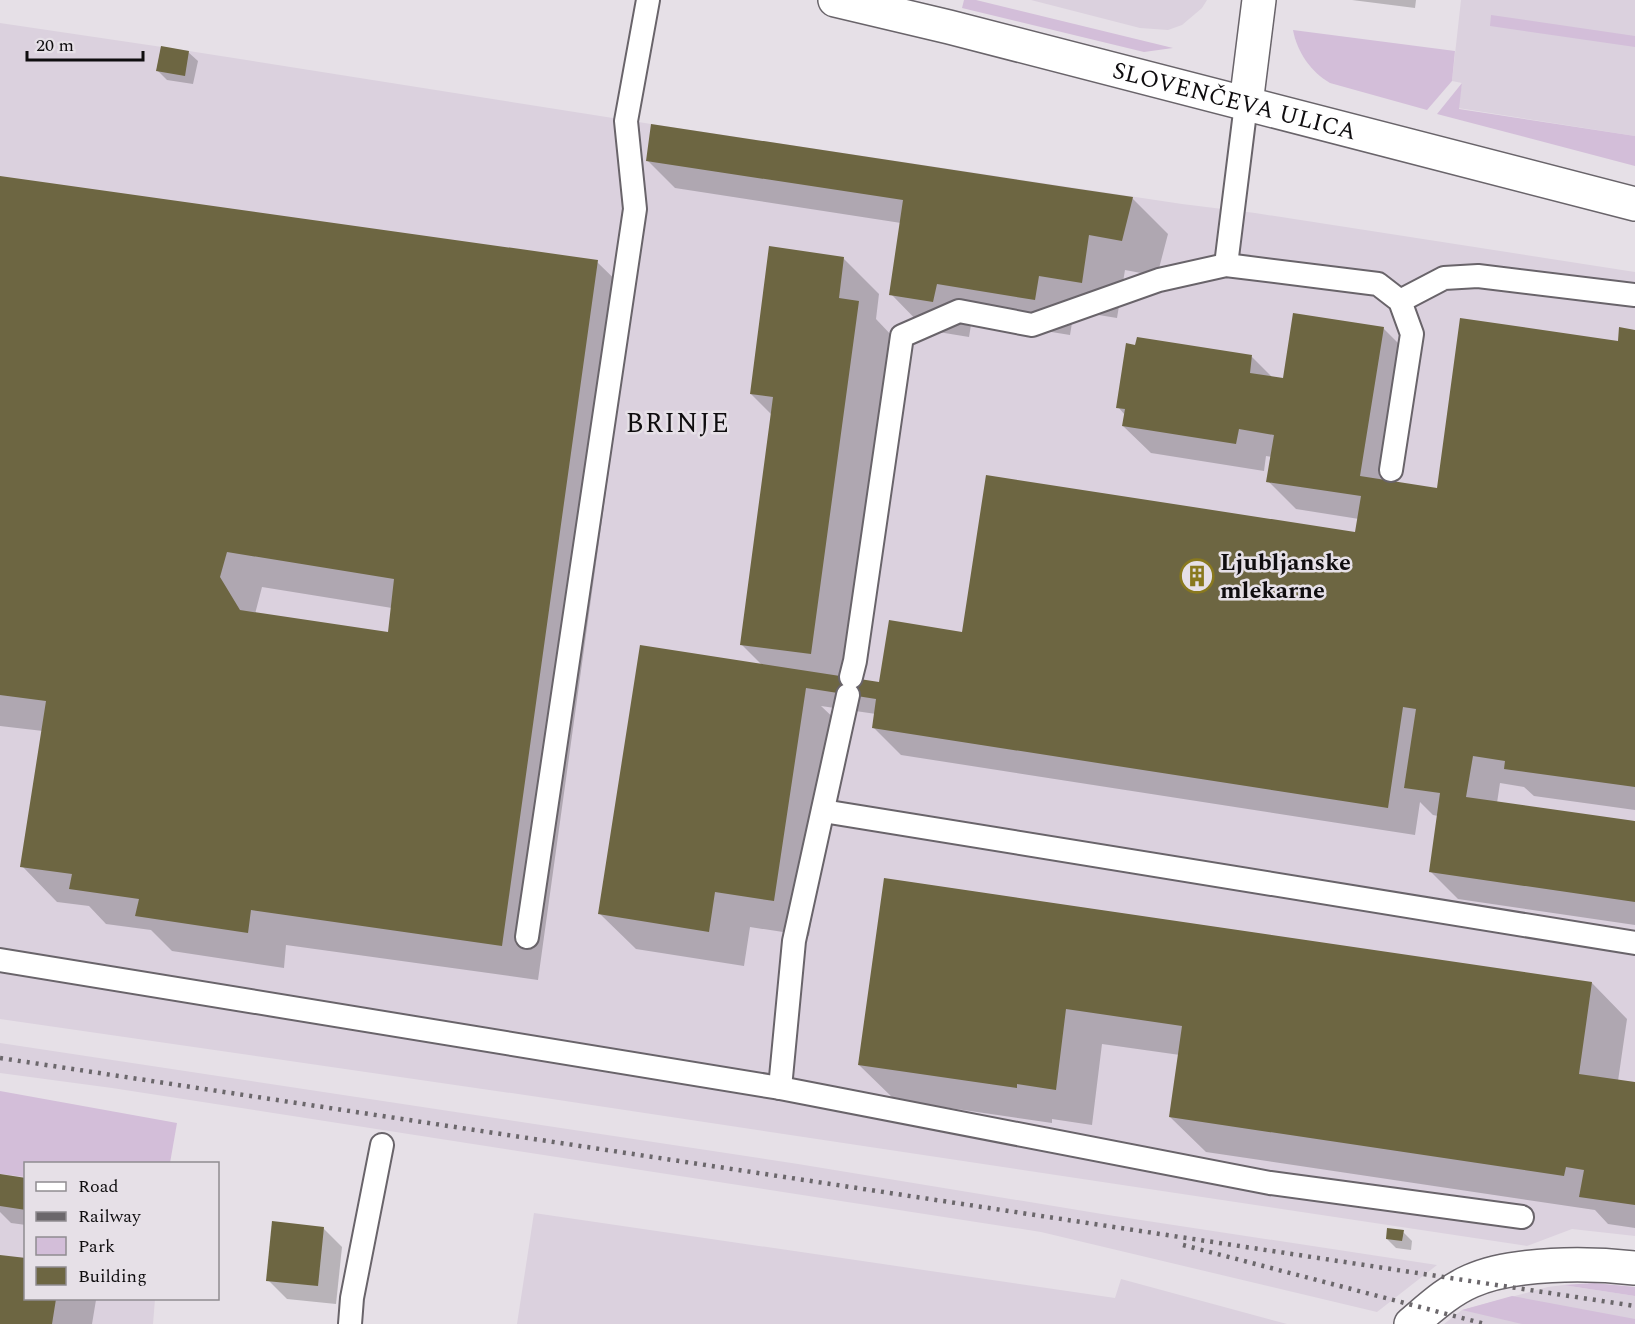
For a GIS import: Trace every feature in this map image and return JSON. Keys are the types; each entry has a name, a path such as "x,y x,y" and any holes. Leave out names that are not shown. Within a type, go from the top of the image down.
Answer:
{"street":[{"name":"SLOVENČEVA ULICA","path":"835,0 949,27 1635,204"},
{"path":"1246,104 1258,0"},
{"path":"1411,1324 1453,1290 1486,1275 1508,1270 1565,1265 1635,1268"}],"lane":[{"path":"527,937 634,209 626,121 648,0"},
{"path":"1226,265 1246,104"},
{"path":"780,1088 794,941 855,661 902,336 959,312 1032,325 1159,280 1226,265 1378,284 1400,301 1412,334 1391,470"},
{"path":"1400,301 1444,278 1478,276 1635,295"},
{"path":"823,810 1635,943"},
{"path":"0,960 780,1088 1270,1183 1521,1217"},
{"path":"350,1324 352,1298 382,1145"}],"shaded area":[{"path":"1031,0 1207,0 1202,8 1182,25 1168,30 1140,28"},
{"path":"1461,0 1635,0 1635,136 1458,108 1462,83 1452,81"},
{"path":"0,23 651,124 1255,213 1635,272 1635,1236 1572,1229 1527,1246 552,1099 0,1019"},
{"path":"0,1043 798,1164 1108,1215 1437,1265 1377,1312 1041,1232 112,1088 0,1073"},
{"path":"0,1174 24,1177 24,1300 155,1300 153,1324 0,1324"},
{"path":"534,1213 1115,1298 1121,1279 1287,1324 517,1324"},
{"path":"1563,1285 1635,1296 1635,1324 1444,1324 1462,1310"}],"green space":[{"path":"964,0 976,0 1173,48 1144,52 962,8"},
{"path":"1491,15 1635,36 1635,47 1490,26"},
{"path":"1293,30 1455,51 1452,81 1427,110 1330,83 1306,61"},
{"path":"1462,83 1459,109 1635,136 1635,166 1437,114"},
{"path":"0,1091 177,1123 170,1162 24,1162 24,1177 0,1174"},
{"path":"1594,1283 1635,1287 1635,1296 1563,1285"},
{"path":"1512,1296 1635,1319 1635,1324 1522,1324 1462,1310"}],"building":[{"path":"161,46 189,51 185,76 156,71"},
{"path":"651,124 1133,197 1122,241 1089,235 1082,283 1039,276 1035,300 937,284 933,302 889,295 903,200 646,161"},
{"path":"0,176 598,260 502,946 251,910 248,933 135,916 139,899 69,889 72,874 20,867 46,701 0,695","holes":["227,552 394,579 388,632 240,610 220,577"]},
{"path":"769,246 844,257 839,298 859,301 811,654 740,645 773,397 750,394"},
{"path":"1293,313 1384,327 1360,476 1437,488 1460,318 1618,341 1619,327 1635,330 1635,787 1504,769 1505,761 1473,756 1466,797 1635,821 1635,902 1429,872 1440,793 1404,788 1416,709 1403,707 1388,808 872,728 876,699 806,688 774,901 715,892 709,932 598,914 640,645 879,682 889,620 962,632 986,475 1355,532 1361,496 1266,482 1274,435 1239,429 1236,444 1122,426 1125,409 1116,408 1126,343 1135,345 1137,337 1252,355 1250,373 1283,378"},
{"path":"884,878 1592,982 1579,1074 1635,1082 1635,1205 1579,1197 1584,1170 1566,1167 1564,1176 1169,1117 1182,1026 1066,1009 1056,1090 1017,1084 1017,1088 858,1065"},
{"path":"0,1174 24,1178 24,1210 0,1206"},
{"path":"272,1221 324,1227 318,1286 266,1281"},
{"path":"1387,1228 1404,1230 1402,1241 1386,1239"},
{"path":"0,1255 24,1258 24,1300 56,1300 52,1324 0,1324"}],"railway":[{"path":"0,1058 1635,1306"},
{"path":"1183,1245 1485,1324"}],"place":[{"name":"Ljubljanske mlekarne","path":"1197,576"}],"district":[{"name":"BRINJE","path":"678,423"}]}
